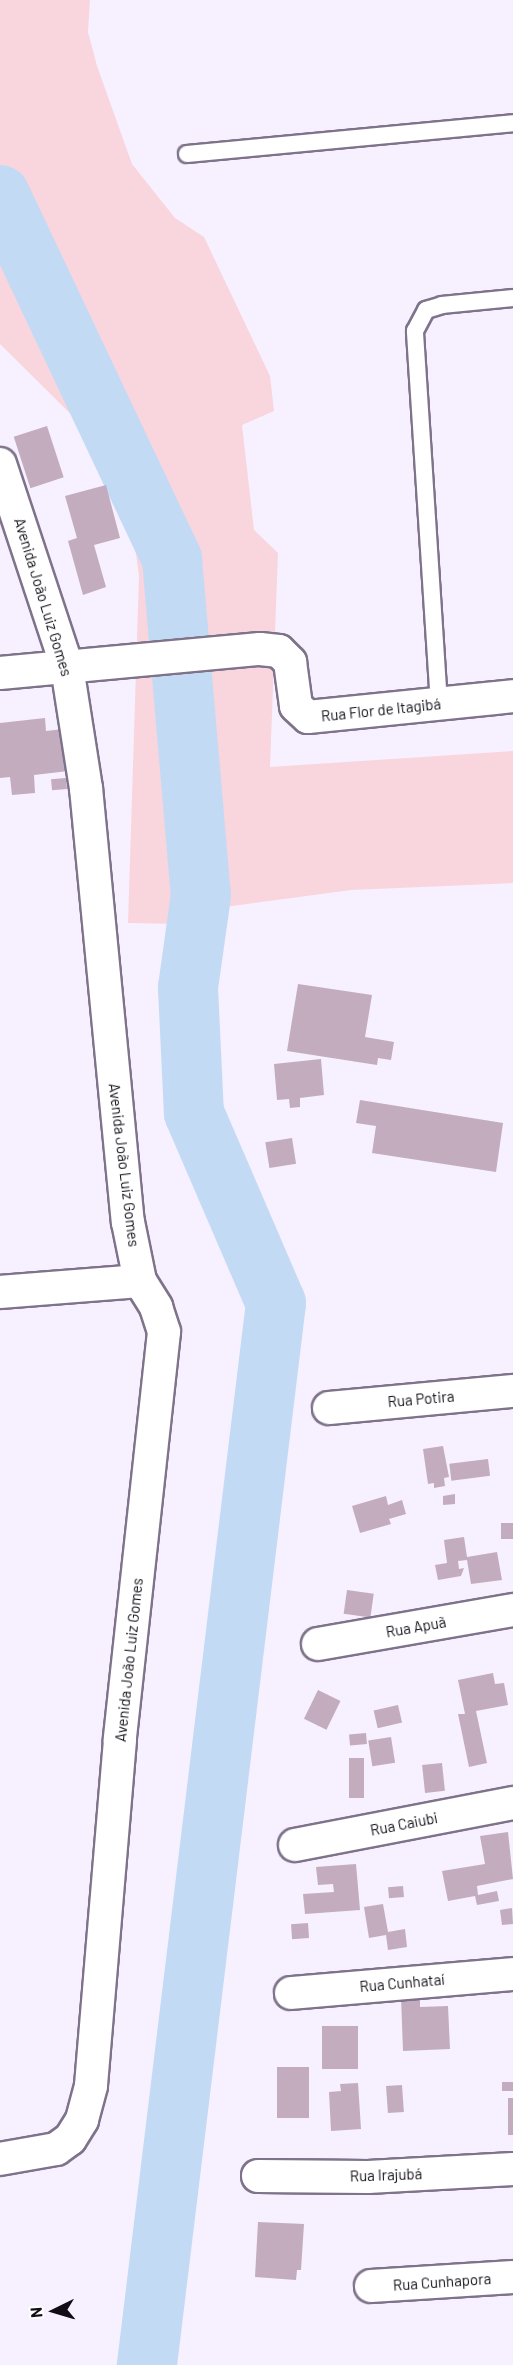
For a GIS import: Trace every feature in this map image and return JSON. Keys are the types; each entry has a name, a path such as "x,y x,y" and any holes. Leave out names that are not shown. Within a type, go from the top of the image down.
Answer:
{"street":[{"name":"Avenida João Luiz Gomes","path":"0,464 67,667 86,788 128,1222 140,1281 156,1307 164,1332 120,1740 91,2086 82,2120 69,2139 56,2149 0,2159"},
{"name":"Rua Flor de Itagibá","path":"67,667 260,649 279,651 290,662 296,706 308,717 513,696"},
{"path":"0,673 67,667"},
{"path":"0,1292 140,1281"},
{"name":"Rua Potira","path":"329,1408 513,1391"},
{"name":"Rua Apuã","path":"318,1644 513,1610"},
{"name":"Rua Caiubi","path":"295,1845 513,1803"},
{"name":"Rua Cunhataí","path":"291,1993 513,1974"},
{"name":"Rua Irajubá","path":"258,2176 368,2177 513,2169"},
{"name":"Rua Cunhapora","path":"371,2286 513,2277"}],"lane":[{"path":"187,154 513,123"},
{"path":"439,704 415,331 426,310 442,305 513,298"}],"shaded area":[{"path":"0,0 90,0 88,32 97,66 132,164 175,218 204,237 270,376 274,411 242,425 254,530 278,553 270,767 513,751 513,883 351,890 210,909 180,924 128,923 139,576 129,502 107,450 0,344"}],"building":[{"path":"47,426 64,477 30,488 14,437"},
{"path":"106,485 120,538 94,545 106,587 83,595 68,541 77,538 65,496"},
{"path":"45,718 46,731 72,728 77,770 34,775 35,793 12,795 10,777 0,778 0,723"},
{"path":"66,778 67,789 52,790 51,779"},
{"path":"298,984 372,995 365,1037 394,1042 391,1060 378,1058 377,1065 287,1051"},
{"path":"321,1059 324,1095 300,1098 300,1107 290,1108 289,1099 277,1100 274,1064"},
{"path":"360,1100 503,1123 496,1172 372,1153 376,1126 356,1123"},
{"path":"292,1138 296,1164 269,1168 265,1142"},
{"path":"443,1446 449,1477 444,1478 445,1486 434,1488 434,1483 428,1484 423,1449"},
{"path":"488,1459 490,1476 451,1481 449,1464"},
{"path":"455,1494 455,1504 443,1505 443,1496"},
{"path":"386,1496 388,1505 402,1500 406,1514 389,1519 391,1524 360,1533 352,1506"},
{"path":"501,1523 513,1523 513,1539 501,1539"},
{"path":"464,1537 467,1557 497,1552 502,1580 471,1584 467,1560 458,1561 459,1569 464,1568 461,1576 438,1580 435,1565 447,1563 444,1540"},
{"path":"347,1590 374,1594 370,1618 344,1614"},
{"path":"493,1673 495,1684 504,1683 508,1705 476,1711 487,1763 469,1767 458,1714 465,1714 458,1680"},
{"path":"318,1690 340,1701 326,1730 304,1719"},
{"path":"398,1705 402,1723 378,1728 374,1711"},
{"path":"366,1733 367,1744 350,1745 349,1734"},
{"path":"391,1737 395,1763 372,1766 368,1741"},
{"path":"349,1758 364,1758 364,1798 349,1798"},
{"path":"442,1763 445,1791 425,1793 422,1765"},
{"path":"508,1832 513,1879 477,1886 478,1895 497,1891 499,1901 477,1905 475,1896 448,1901 442,1871 485,1864 480,1836"},
{"path":"356,1864 360,1910 305,1914 303,1894 334,1892 333,1884 318,1885 316,1867"},
{"path":"403,1886 404,1897 389,1898 388,1887"},
{"path":"383,1904 388,1932 405,1929 407,1947 388,1950 386,1935 369,1938 364,1907"},
{"path":"512,1908 513,1924 502,1925 500,1910"},
{"path":"308,1923 309,1938 292,1939 291,1924"},
{"path":"401,1997 420,1997 420,2007 448,2006 450,2049 403,2051"},
{"path":"322,2026 358,2026 358,2069 322,2069"},
{"path":"277,2067 309,2067 309,2118 277,2118"},
{"path":"502,2082 513,2082 513,2091 502,2091"},
{"path":"358,2083 361,2129 331,2131 329,2092 341,2091 340,2084"},
{"path":"402,2085 404,2112 388,2113 386,2086"},
{"path":"508,2098 513,2098 513,2135 508,2135"},
{"path":"258,2222 304,2224 301,2270 297,2270 296,2280 255,2277"}],"waterway":[{"path":"0,195 172,559 201,895 188,988 194,1113 276,1303 147,2365"}]}
